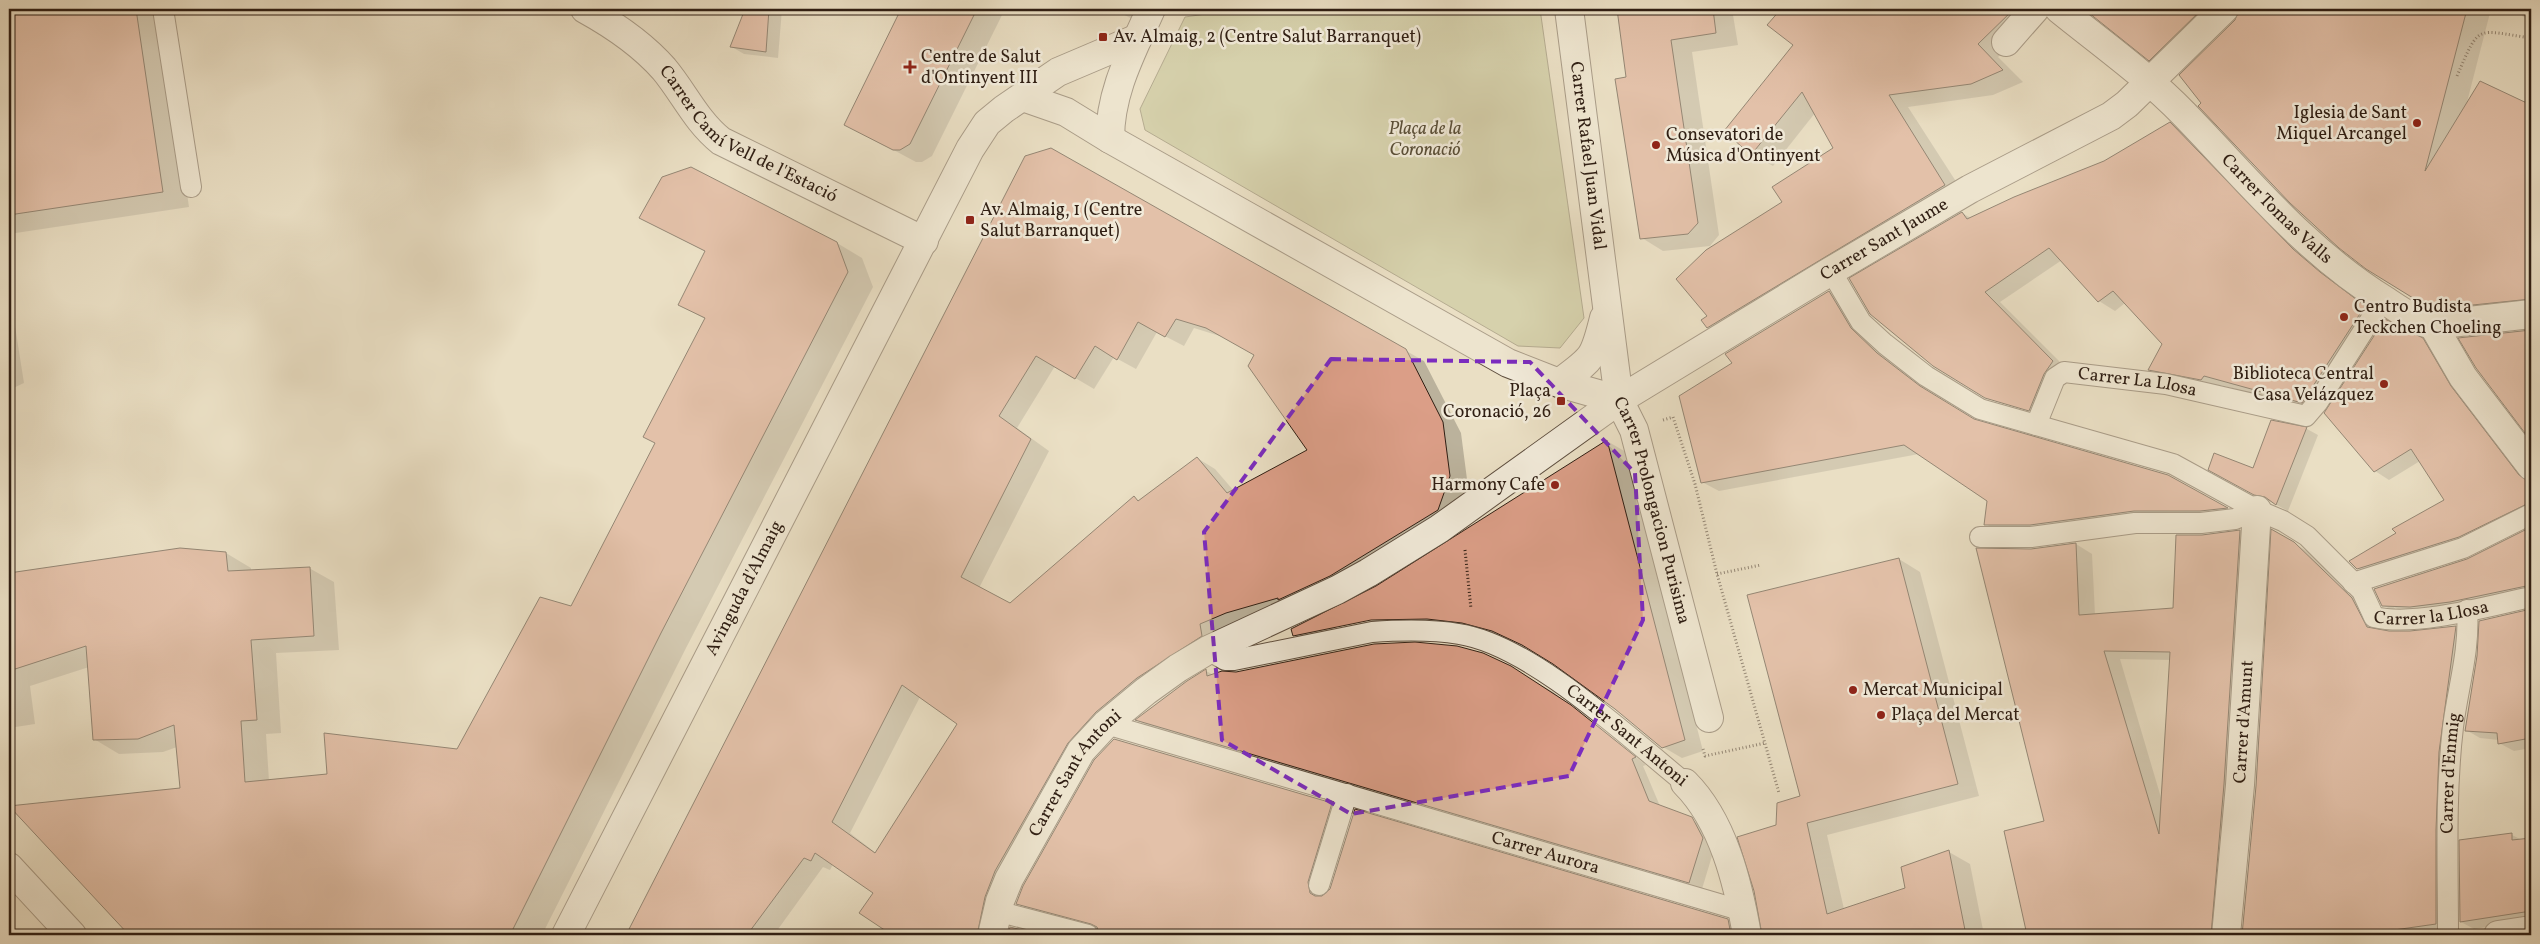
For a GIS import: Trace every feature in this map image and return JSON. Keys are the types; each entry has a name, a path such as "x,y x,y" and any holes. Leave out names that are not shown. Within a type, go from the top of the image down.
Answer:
{"street":[{"name":"Carrer Camí Vell de l'Estació","path":"585,9 629,37 663,69 706,129 721,141 924,241"},
{"path":"1110,139 1110,115 1115,92 1151,9"},
{"name":"Carrer Rafael Juan Vidal","path":"1569,9 1607,302"},
{"path":"2006,42 2035,9"},
{"name":"Carrer Tomas Valls","path":"2059,9 2183,113 2254,190 2346,276 2418,321 2433,325 2531,314"},
{"name":"Carrer Sant Jaume","path":"1619,400 1970,189 2111,116 2224,9"},
{"path":"1023,97 1058,72 1138,38"},
{"name":"Avinguda d'Almaig","path":"566,935 970,149 987,123 1004,108 1023,97"},
{"path":"1023,97 1066,112 1110,139 1508,363 1559,383 1619,400"},
{"path":"1559,383 1585,364 1596,350 1607,302"},
{"name":"Carrer Prolongacion Purisima","path":"1607,302 1619,400 1634,430 1709,718"},
{"path":"2433,325 2463,377 2531,466"},
{"name":"Carrer Sant Antoni","path":"994,923 1009,879 1081,751 1106,724 1178,668 1208,650 1337,590 1440,529 1619,400"},
{"name":"Carrer d'Amunt","path":"2226,935 2240,785 2257,510"},
{"name":"Carrer Sant Antoni","path":"1685,783 1710,814 1728,861 1745,923"},
{"path":"9,867 72,935"},
{"path":"2498,935 2531,930"}],"lane":[{"path":"163,9 191,188"},
{"path":"1831,271 1861,322 1885,344 1926,376 1980,408 2036,425"},
{"name":"Carrer La Llosa","path":"2036,425 2055,378 2064,372 2166,384 2306,416 2318,402 2384,300"},
{"name":"Carrer la Llosa","path":"2036,425 2173,464 2257,510 2283,521 2307,536 2353,583 2365,597 2374,617 2379,619 2424,617 2531,597"},
{"path":"1980,537 2032,537 2135,523 2201,523 2235,519 2257,510"},
{"path":"2353,583 2463,548 2531,514"},
{"name":"Carrer d'Enmig","path":"2448,935 2453,728 2467,639 2467,610"},
{"name":"Carrer Sant Antoni","path":"1208,650 1225,660 1234,660 1372,632 1426,631 1474,638 1501,648 1538,669 1622,729 1685,783"},
{"name":"Carrer Aurora","path":"1106,724 1347,794 1745,923"},
{"path":"1319,885 1347,794"},
{"path":"994,923 1088,935"}],"path":[{"path":"2457,76 2468,49 2479,33 2486,31 2531,38"},
{"path":"1634,430 1673,417 1695,484 1717,574 1779,793"},
{"path":"1462,512 1474,638"},
{"path":"1717,574 1761,565"}],"highlighted area":[{"path":"1331,359 1530,362 1635,473 1643,620 1569,776 1351,814 1222,740 1204,532"}],"green space":[{"name":"Plaça de la Coronació","path":"1241,9 1540,9 1584,318 1560,348 1518,346 1145,130 1140,109 1185,17"}],"building":[{"path":"9,9 136,9 163,192 9,215"},
{"path":"745,9 769,9 766,52 730,47"},
{"name":"Centre de Salut d'Ontinyent III","path":"901,9 977,9 910,144 900,150 893,150 844,125"},
{"name":"Consevatori de Música d'Ontinyent","path":"1617,9 1713,9 1716,33 1671,40 1698,223 1688,234 1640,239 1615,79 1626,77"},
{"path":"1781,9 2014,9 1978,44 2003,70 1971,84 1889,95 1945,185 1707,328 1701,320 1707,316 1676,279 1706,250 1782,202 1772,187 1833,148 1802,92 1751,155 1724,131 1793,45 1767,25"},
{"path":"2084,9 2202,9 2149,61"},
{"path":"2239,9 2467,9 2425,171 2480,81 2531,105 2531,299 2434,309 2426,306 2366,269 2339,248 2290,203 2198,106 2201,103 2179,75 2235,20"},
{"path":"2170,122 2293,249 2365,306 2302,403 2204,376 2201,380 2148,370 2162,344 2113,291 2098,302 2049,248 1985,292 2053,361 2044,374 2029,411 1985,398 1933,366 1870,314 1849,278 1962,212 1967,219 2014,197 2104,161"},
{"path":"1051,148 1406,349 1443,422 1450,476 1438,510 1330,576 1278,600 1278,598 1226,613 1200,624 1202,636 1137,678 1096,712 1068,743 995,871 985,897 977,935 892,935 859,913 873,893 815,853 811,861 804,858 747,935 626,935 1025,156","holes":["1176,319 1206,328 1254,355 1248,366 1307,450 1227,493 1197,457 1138,501 1134,496 1010,603 961,577 1031,439 999,416 1036,356 1075,379 1095,346 1117,360 1138,322 1165,337","902,685 957,724 875,853 832,822"]},
{"path":"691,167 837,242 848,272 661,633 510,935 129,935 9,806 180,788 174,725 138,739 93,740 86,646 9,671 9,573 180,548 226,552 228,571 310,567 314,636 251,640 257,720 241,721 245,782 327,774 324,733 457,749 540,597 571,606 655,443 643,437 705,318 678,305 705,251 639,218 662,177"},
{"path":"1829,291 1851,328 1877,353 1920,386 1974,419 2168,475 2228,508 2200,511 2134,511 2030,525 1984,525 1987,501 1904,445 1701,483 1679,396 1732,363 1725,354"},
{"path":"2385,319 2423,338 2451,386 2519,475 2531,481 2531,502 2459,537 2357,569 2349,561 2396,533 2392,529 2444,500 2411,449 2374,472 2324,413"},
{"path":"2531,330 2531,441 2476,368 2458,338"},
{"path":"2271,420 2307,427 2276,505 2265,497 2254,495 2208,470 2214,453 2253,468"},
{"path":"1607,440 1685,740 1662,748 1615,709 1553,664 1522,645 1492,631 1462,623 1427,619 1371,620 1293,636 1291,629 1376,586"},
{"path":"2531,527 2531,585 2450,602 2410,607 2382,606 2374,589 2467,559"},
{"path":"2271,529 2294,542 2352,598 2367,627 2389,631 2410,631 2456,626 2439,752 2436,830 2436,924 2359,935 2242,935 2256,786"},
{"path":"2240,530 2224,784 2211,935 2027,935 2004,831 2044,821 1976,548 2031,549 2076,543 2079,615 2173,608 2176,535 2202,535","holes":["2104,651 2170,652 2159,834"]},
{"name":"Mercat Municipal","path":"1899,558 1958,784 1807,823 1827,914 1905,888 1901,867 1949,850 1966,935 1762,935 1754,891 1737,837 1776,825 1777,803 1800,796 1747,595"},
{"path":"2531,609 2531,738 2498,744 2497,733 2465,731 2477,656 2479,621"},
{"path":"1415,642 1457,646 1483,653 1511,666 1571,705 1636,757 1632,759 1649,801 1692,817 1703,838 1689,883 1135,720 1206,669 1207,676 1222,671 1236,672 1374,644"},
{"path":"1114,739 1332,803 1308,882 1310,893 1315,896 1322,896 1330,889 1355,809 1728,919 1731,935 1100,935 1097,927 1091,924 1016,904 1023,886 1094,760"},
{"path":"2512,833 2512,840 2531,838 2531,911 2460,922 2459,840"},
{"path":"1010,927 1042,935 1008,935"}],"place":[{"name":"Av. Almaig, 2 (Centre Salut Barranquet)","path":"1103,37"},
{"name":"Centre de Salut d'Ontinyent III","path":"910,67"},
{"name":"Iglesia de Sant Miquel Arcangel","path":"2417,123"},
{"name":"Consevatori de Música d'Ontinyent","path":"1656,145"},
{"name":"Av. Almaig, 1 (Centre Salut Barranquet)","path":"970,220"},
{"name":"Centro Budista Teckchen Choeling","path":"2344,317"},
{"name":"Biblioteca Central Casa Velázquez","path":"2384,384"},
{"name":"Plaça Coronació, 26","path":"1561,401"},
{"name":"Harmony Cafe","path":"1555,485"},
{"name":"Mercat Municipal","path":"1853,690"},
{"name":"Plaça del Mercat","path":"1881,715"}]}
